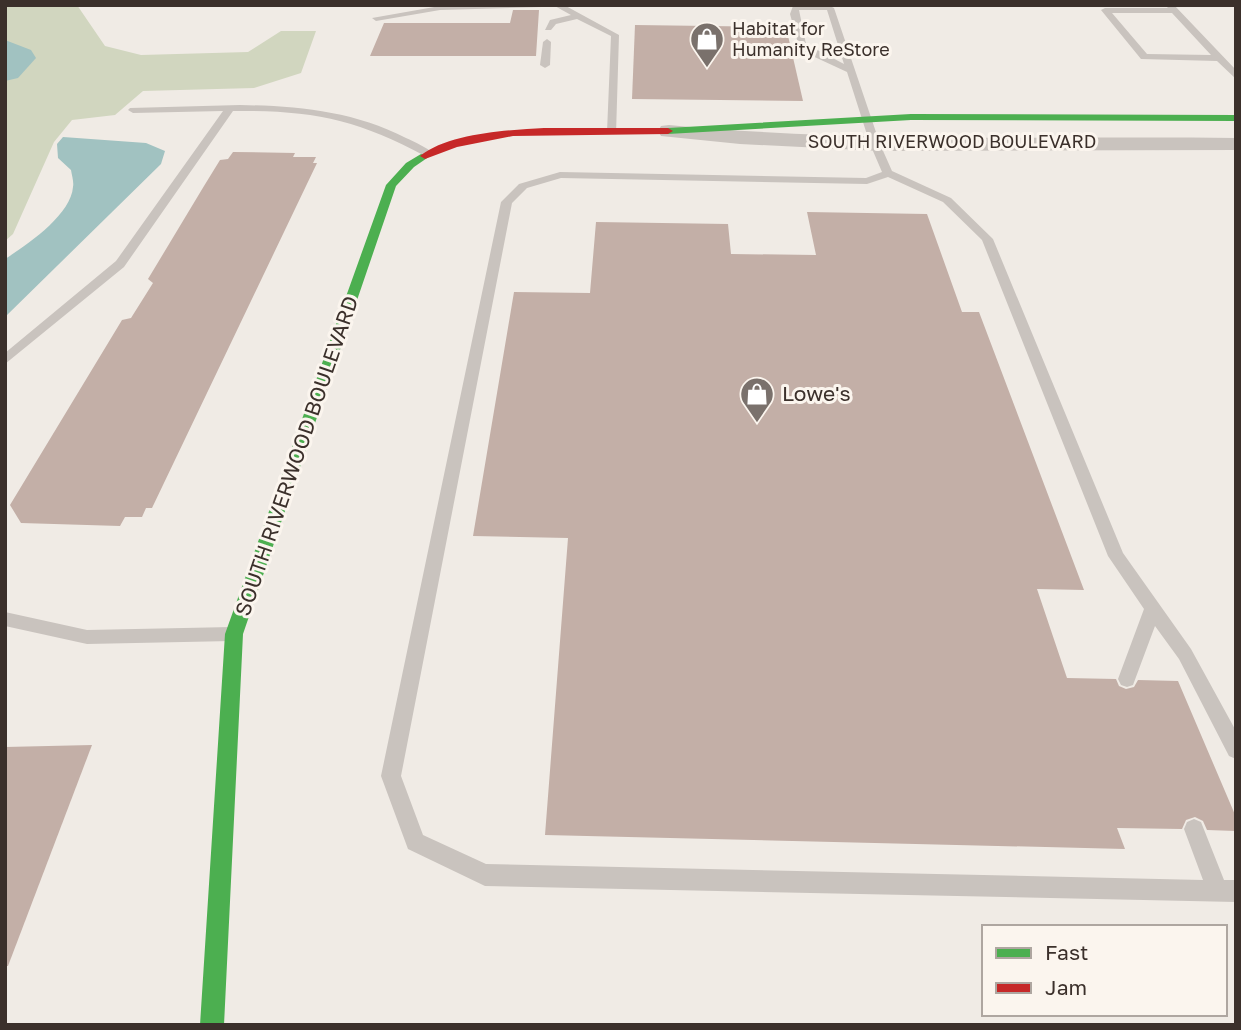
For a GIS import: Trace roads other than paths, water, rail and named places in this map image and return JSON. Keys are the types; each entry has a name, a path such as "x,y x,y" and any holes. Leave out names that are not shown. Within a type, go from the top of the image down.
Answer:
{"street":[{"name":"SOUTH RIVERWOOD BOULEVARD","path":"212,1025 234,634 391,186 401,170 416,159 429,154 491,137 669,131 867,119 1092,116 1236,118"},
{"name":"SOUTH RIVERWOOD BOULEVARD","path":"669,131 739,140 875,144 1236,144"}],"lane":[{"path":"376,18 440,8 542,5"},
{"path":"557,5 615,35 612,132"},
{"path":"850,70 802,45 794,14 796,8 830,8 875,144 888,173 947,200 987,239 1007,282 1116,556 1185,654 1236,750"},
{"path":"1218,58 1144,57 1105,10 1172,8 1236,76"},
{"path":"548,28 553,22 578,16"},
{"path":"545,65 547,42"},
{"path":"133,110 286,108 347,119 393,135 429,154"},
{"path":"5,360 121,264 229,109"},
{"path":"888,173 867,181 560,175 523,186 507,202 391,776 415,842 485,875 1226,890 1194,829"},
{"path":"1127,679 1153,608"},
{"path":"5,619 87,637 234,634"}],"water":[{"path":"63,137 146,143 165,151 161,164 5,317 5,259 46,228 65,208 70,198 73,185 71,170 58,158 57,144"}],"waterway":[{"path":"5,51 18,58 5,70"}],"place":[{"name":"Habitat for Humanity ReStore","path":"707,69"},
{"name":"Lowe's","path":"757,424"}]}
